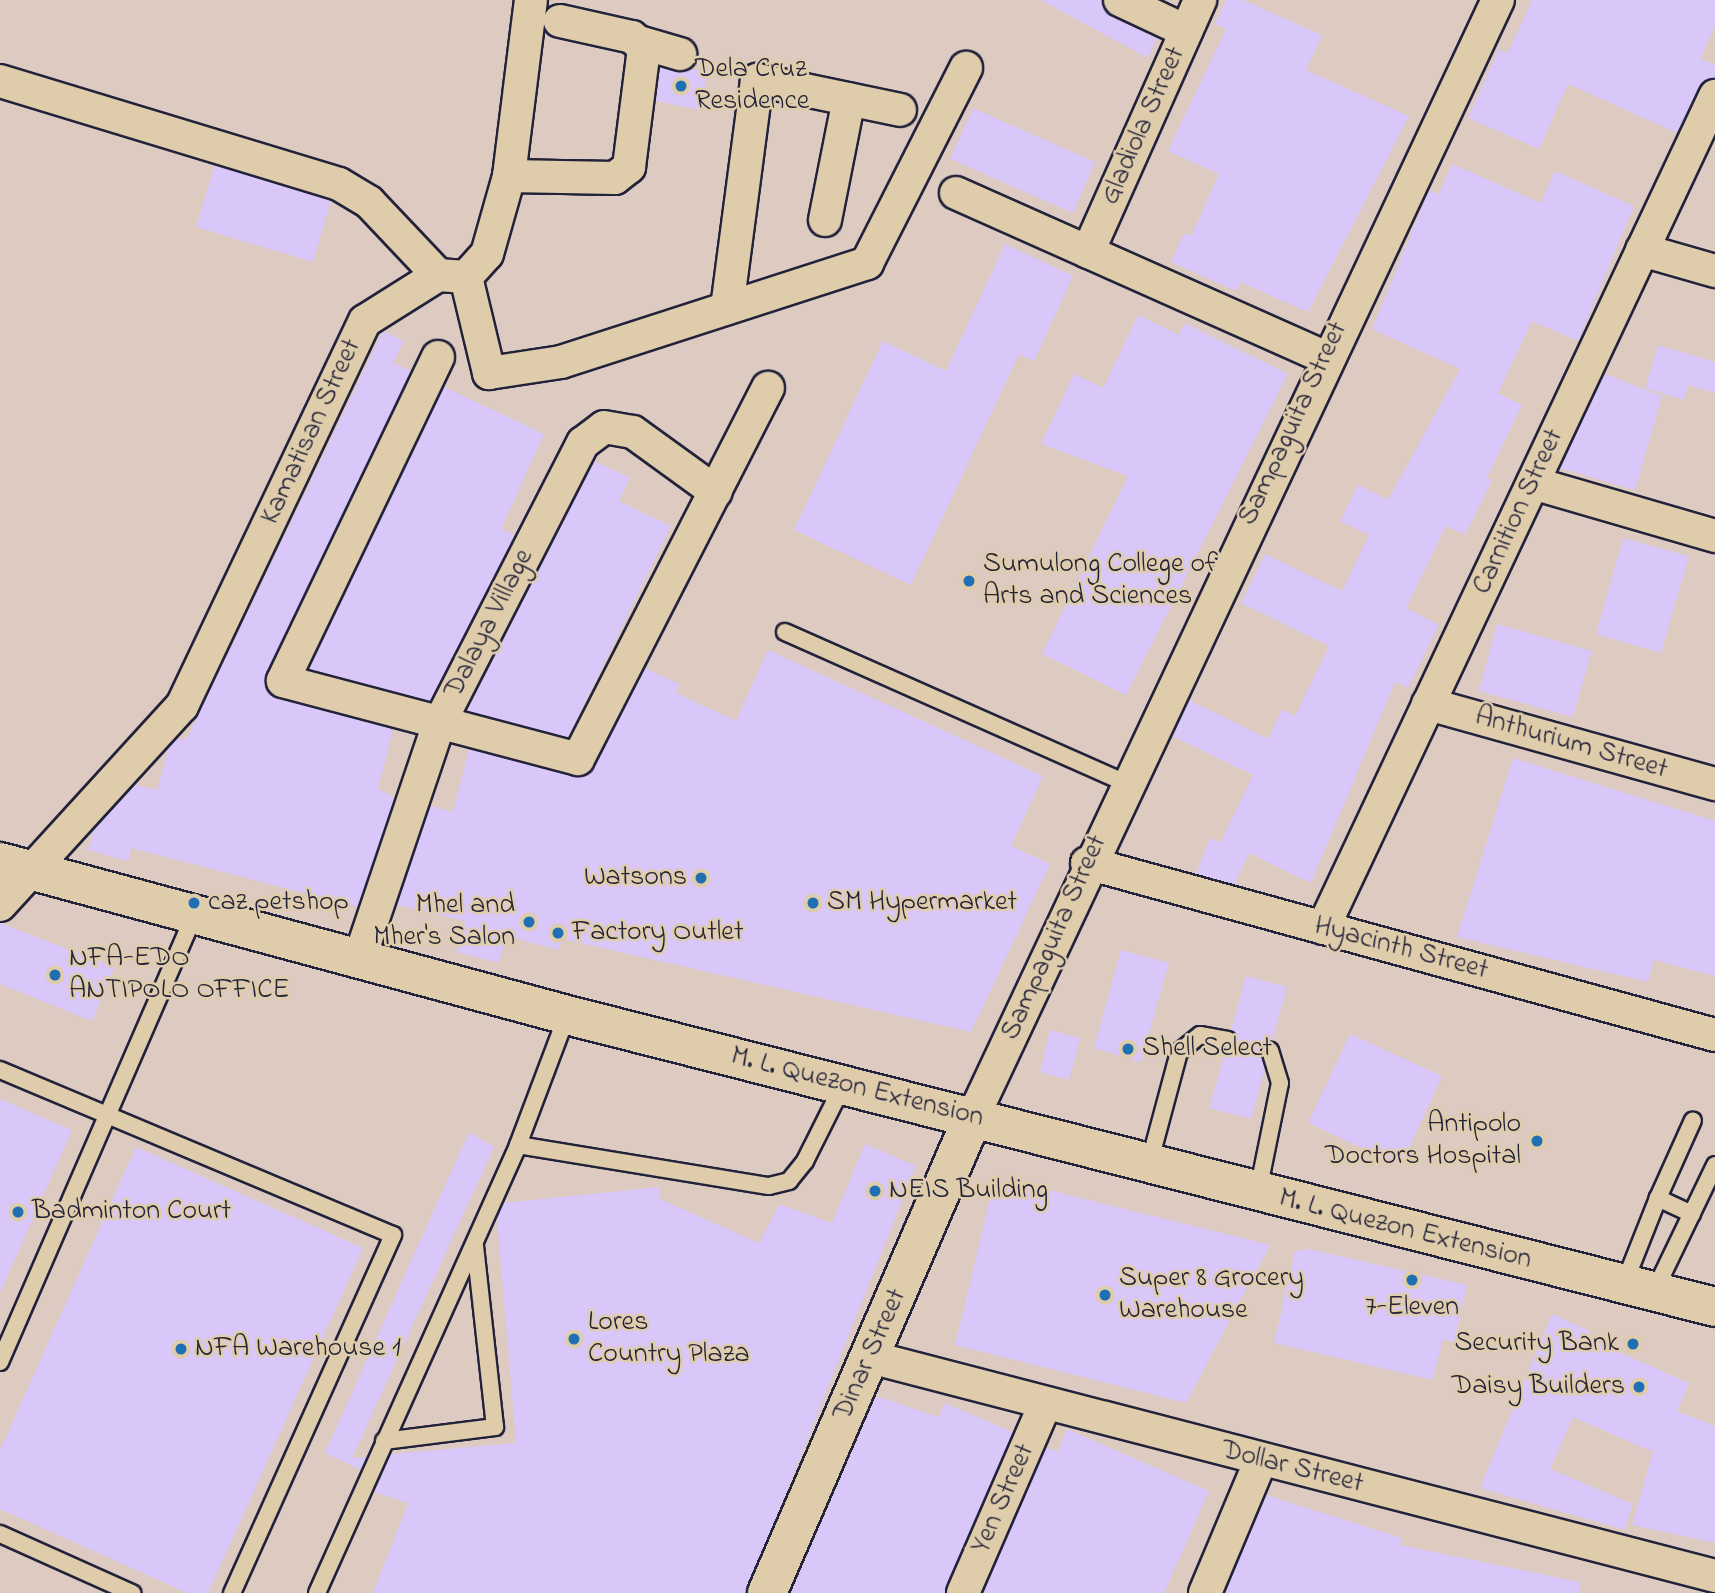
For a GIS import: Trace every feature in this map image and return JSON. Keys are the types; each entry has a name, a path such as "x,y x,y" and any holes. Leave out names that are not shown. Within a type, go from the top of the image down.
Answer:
{"main road":[{"name":"M. L. Quezon Extension","path":"15,866 567,1015 973,1117 1257,1193 1715,1307"},
{"name":"Dinar Street","path":"767,1593 973,1117"}],"street":[{"name":"Kamatisan Street","path":"0,905 15,866 182,706 365,321 452,276 497,230 509,176 532,0"},
{"path":"1120,0 1186,31"},
{"name":"Gladiola Street","path":"1088,252 1200,0"},
{"name":"Sampaguita Street","path":"973,1117 1087,863 1325,357 1498,0"},
{"path":"560,21 681,54"},
{"path":"509,176 624,174 646,57 639,42"},
{"path":"0,81 339,184 369,202 452,276 489,373 561,362 867,263 966,68"},
{"path":"727,308 757,80 900,110"},
{"name":"Carnition Street","path":"1323,928 1715,96"},
{"path":"825,220 849,99"},
{"path":"956,193 1325,357"},
{"path":"1642,250 1715,271"},
{"path":"438,356 283,681 578,759 768,388"},
{"name":"Dalaya Village","path":"359,960 439,724 583,443 604,428 632,432 716,492"},
{"path":"1533,483 1715,536"},
{"name":"Anthurium Street","path":"1428,705 1715,784"},
{"name":"Hyacinth Street","path":"1087,863 1715,1035"},
{"name":"Dollar Street","path":"870,1357 1715,1576"},
{"name":"Yen Street","path":"963,1593 1045,1404"},
{"path":"1205,1593 1261,1460"}],"lane":[{"path":"785,632 1126,783"},
{"path":"0,1362 194,916"},
{"path":"317,1593 518,1145 567,1015"},
{"path":"1149,1164 1179,1052 1200,1035 1228,1040"},
{"path":"1257,1193 1280,1083 1270,1050"},
{"path":"0,1070 393,1235 232,1593"},
{"path":"518,1145 768,1186 789,1181 805,1161 843,1084"},
{"path":"1639,1288 1658,1198 1693,1120"},
{"path":"1639,1288 1692,1214 1715,1165"},
{"path":"1658,1198 1692,1214"},
{"path":"384,1440 495,1427 475,1242"},
{"path":"0,1534 132,1593"}],"building":[{"path":"1041,0 1102,0 1112,16 1157,38 1148,58"},
{"path":"1226,0 1243,0 1322,35 1306,70 1409,116 1308,312 1240,282 1236,291 1171,262 1184,233 1191,236 1219,174 1168,151 1226,29 1215,24"},
{"path":"1532,0 1715,0 1715,26 1700,59 1715,65 1715,78 1699,88 1677,133 1568,84 1539,149 1468,118 1499,49 1508,53"},
{"name":"Dela Cruz Residence","path":"661,67 708,71 700,110 656,101"},
{"path":"973,108 1095,162 1073,213 950,159"},
{"path":"1452,164 1541,203 1555,171 1634,206 1578,341 1532,321 1498,393 1522,405 1487,477 1492,480 1465,535 1446,526 1406,608 1439,625 1408,688 1395,682 1311,883 1249,853 1234,884 1196,874 1210,838 1220,843 1253,775 1172,736 1189,700 1268,739 1282,709 1295,716 1329,646 1241,603 1265,554 1342,591 1369,535 1340,521 1358,485 1388,500 1460,369 1372,329 1429,190 1439,194"},
{"path":"215,165 331,201 313,262 196,227"},
{"path":"1005,244 1073,276 1034,361 1019,354 911,585 794,530 883,341 946,371"},
{"path":"1138,315 1179,335 1185,323 1288,374 1126,695 1042,654 1128,476 1041,444 1074,374 1103,388"},
{"path":"383,331 404,341 393,363 411,371 265,683 278,699 393,729 378,789 395,798 358,907 131,848 128,861 88,850 93,831 135,785 157,790 168,749 178,738 186,740"},
{"path":"1658,345 1715,362 1715,393 1688,385 1684,400 1645,388"},
{"path":"1605,374 1662,396 1635,490 1560,468"},
{"path":"444,387 544,434 501,529 515,535 430,701 309,669"},
{"path":"594,461 630,478 619,501 671,526 568,737 467,711"},
{"path":"1623,538 1689,556 1661,653 1596,634"},
{"path":"1497,624 1592,651 1573,717 1479,691"},
{"path":"768,650 1043,776 1011,846 1050,864 971,1032 563,939 558,950 506,936 499,963 457,952 465,921 397,905 430,806 453,812 469,749 582,777 594,767 645,668 680,684 676,693 736,721"},
{"path":"1513,758 1715,821 1715,976 1654,960 1648,982 1457,937"},
{"name":"NFA-EDO ANTIPOLO OFFICE","path":"0,923 114,967 92,1021 0,984"},
{"path":"1121,950 1169,963 1141,1062 1094,1048"},
{"path":"1246,976 1287,987 1272,1040 1260,1047 1265,1068 1251,1119 1209,1108 1226,1050 1238,1042 1231,1030"},
{"path":"1050,1030 1080,1038 1069,1080 1040,1072"},
{"path":"1350,1034 1442,1076 1401,1166 1308,1123"},
{"name":"Badminton Court","path":"0,1099 72,1130 0,1293"},
{"path":"469,1132 494,1147 352,1458 367,1457 361,1470 325,1453"},
{"path":"865,1144 916,1166 746,1593 373,1593 408,1503 374,1492 391,1454 516,1443 497,1218 503,1203 659,1187 660,1199 759,1243 779,1204 832,1223"},
{"name":"NFA Warehouse 1","path":"136,1147 363,1248 208,1593 187,1593 0,1509 0,1450"},
{"name":"Super 8 Grocery Warehouse","path":"1012,1181 1270,1245 1186,1403 955,1345 992,1191"},
{"path":"1309,1249 1467,1285 1454,1342 1443,1339 1433,1380 1274,1343 1295,1251"},
{"path":"1552,1314 1590,1331 1587,1338 1689,1383 1677,1411 1715,1426 1715,1543 1632,1525 1653,1452 1573,1417 1550,1469 1633,1504 1625,1530 1480,1488"},
{"path":"876,1396 938,1417 944,1403 1013,1432 945,1593 791,1593"},
{"path":"1067,1429 1209,1491 1164,1593 983,1593 1046,1447 1058,1452"},
{"path":"1266,1495 1402,1538 1400,1545 1580,1582 1579,1593 1225,1593"}],"place":[{"name":"Dela Cruz Residence","path":"681,86"},
{"name":"Sumulong College of Arts and Sciences","path":"969,581"},
{"name":"Watsons","path":"701,878"},
{"name":"caz petshop","path":"194,903"},
{"name":"SM Hypermarket","path":"813,903"},
{"name":"Mhel and Mher's Salon","path":"529,922"},
{"name":"Factory Outlet","path":"558,933"},
{"name":"NFA-EDO ANTIPOLO OFFICE","path":"55,975"},
{"name":"Shell Select","path":"1128,1049"},
{"name":"Antipolo Doctors Hospital","path":"1537,1141"},
{"name":"NEIS Building","path":"875,1191"},
{"name":"Badminton Court","path":"18,1212"},
{"name":"7-Eleven","path":"1412,1280"},
{"name":"Super 8 Grocery Warehouse","path":"1105,1295"},
{"name":"Lores Country Plaza","path":"574,1339"},
{"name":"Security Bank","path":"1633,1344"},
{"name":"NFA Warehouse 1","path":"181,1349"},
{"name":"Daisy Builders","path":"1639,1387"}]}
